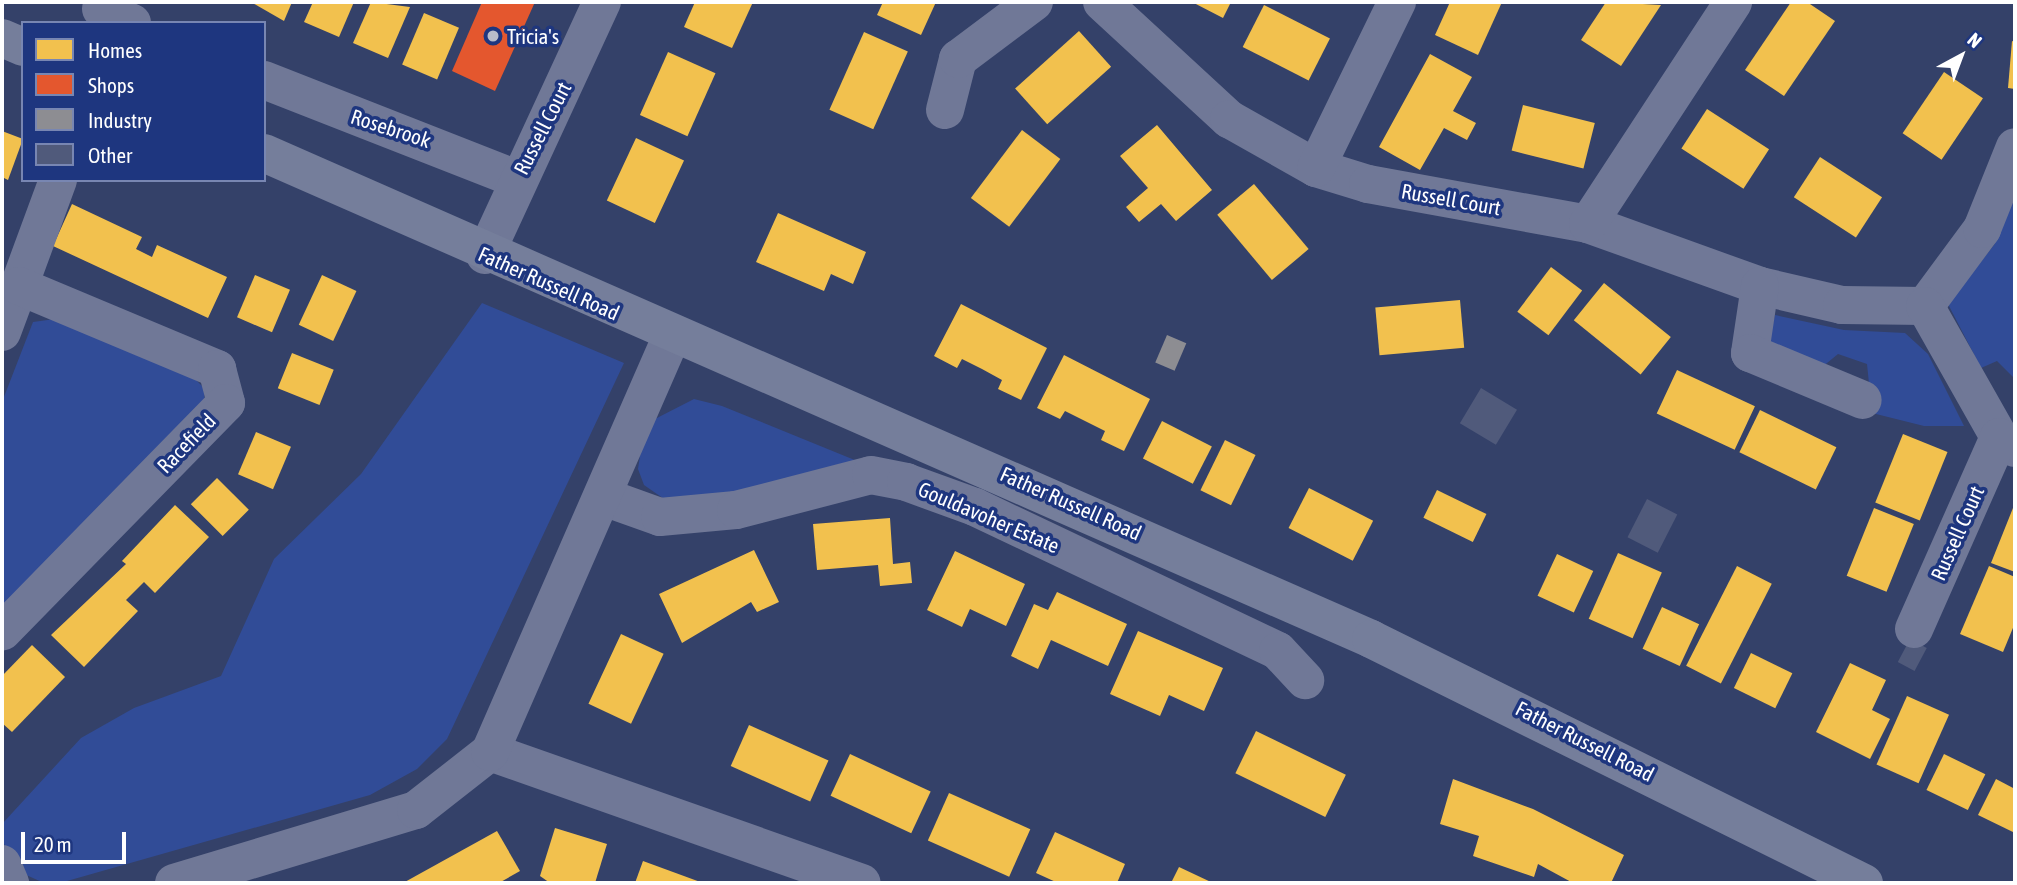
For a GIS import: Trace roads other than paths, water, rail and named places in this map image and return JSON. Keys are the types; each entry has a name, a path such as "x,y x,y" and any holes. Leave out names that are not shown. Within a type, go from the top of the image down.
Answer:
{"street":[{"name":"Russell Court","path":"485,255 516,179 602,2"},
{"path":"945,110 958,59 1034,2"},
{"name":"Russell Court","path":"1102,2 1229,120 1316,168 1368,184 1588,223 1760,286 1842,305 1925,306 2007,443 1914,629"},
{"path":"1316,168 1397,2"},
{"path":"1588,223 1733,2"},
{"path":"2,38 21,46"},
{"name":"Rosebrook","path":"266,81 516,179"},
{"path":"1925,306 1982,229 2015,147"},
{"name":"Father Russell Road","path":"266,154 671,337 874,418 1383,644 1864,883"},
{"path":"2,332 57,182"},
{"name":"Racefield","path":"2,632 226,403 217,369 19,286"},
{"path":"1760,286 1750,353 1863,400"},
{"path":"185,881 416,810 490,752 604,497 671,337"},
{"name":"Gouldavoher Estate","path":"604,497 660,517 736,510 871,475 906,482 975,508 1278,651 1305,680"},
{"path":"490,752 862,883"},
{"path":"2,864 10,883"}],"place":[{"name":"Tricia's","path":"493,36"}]}
